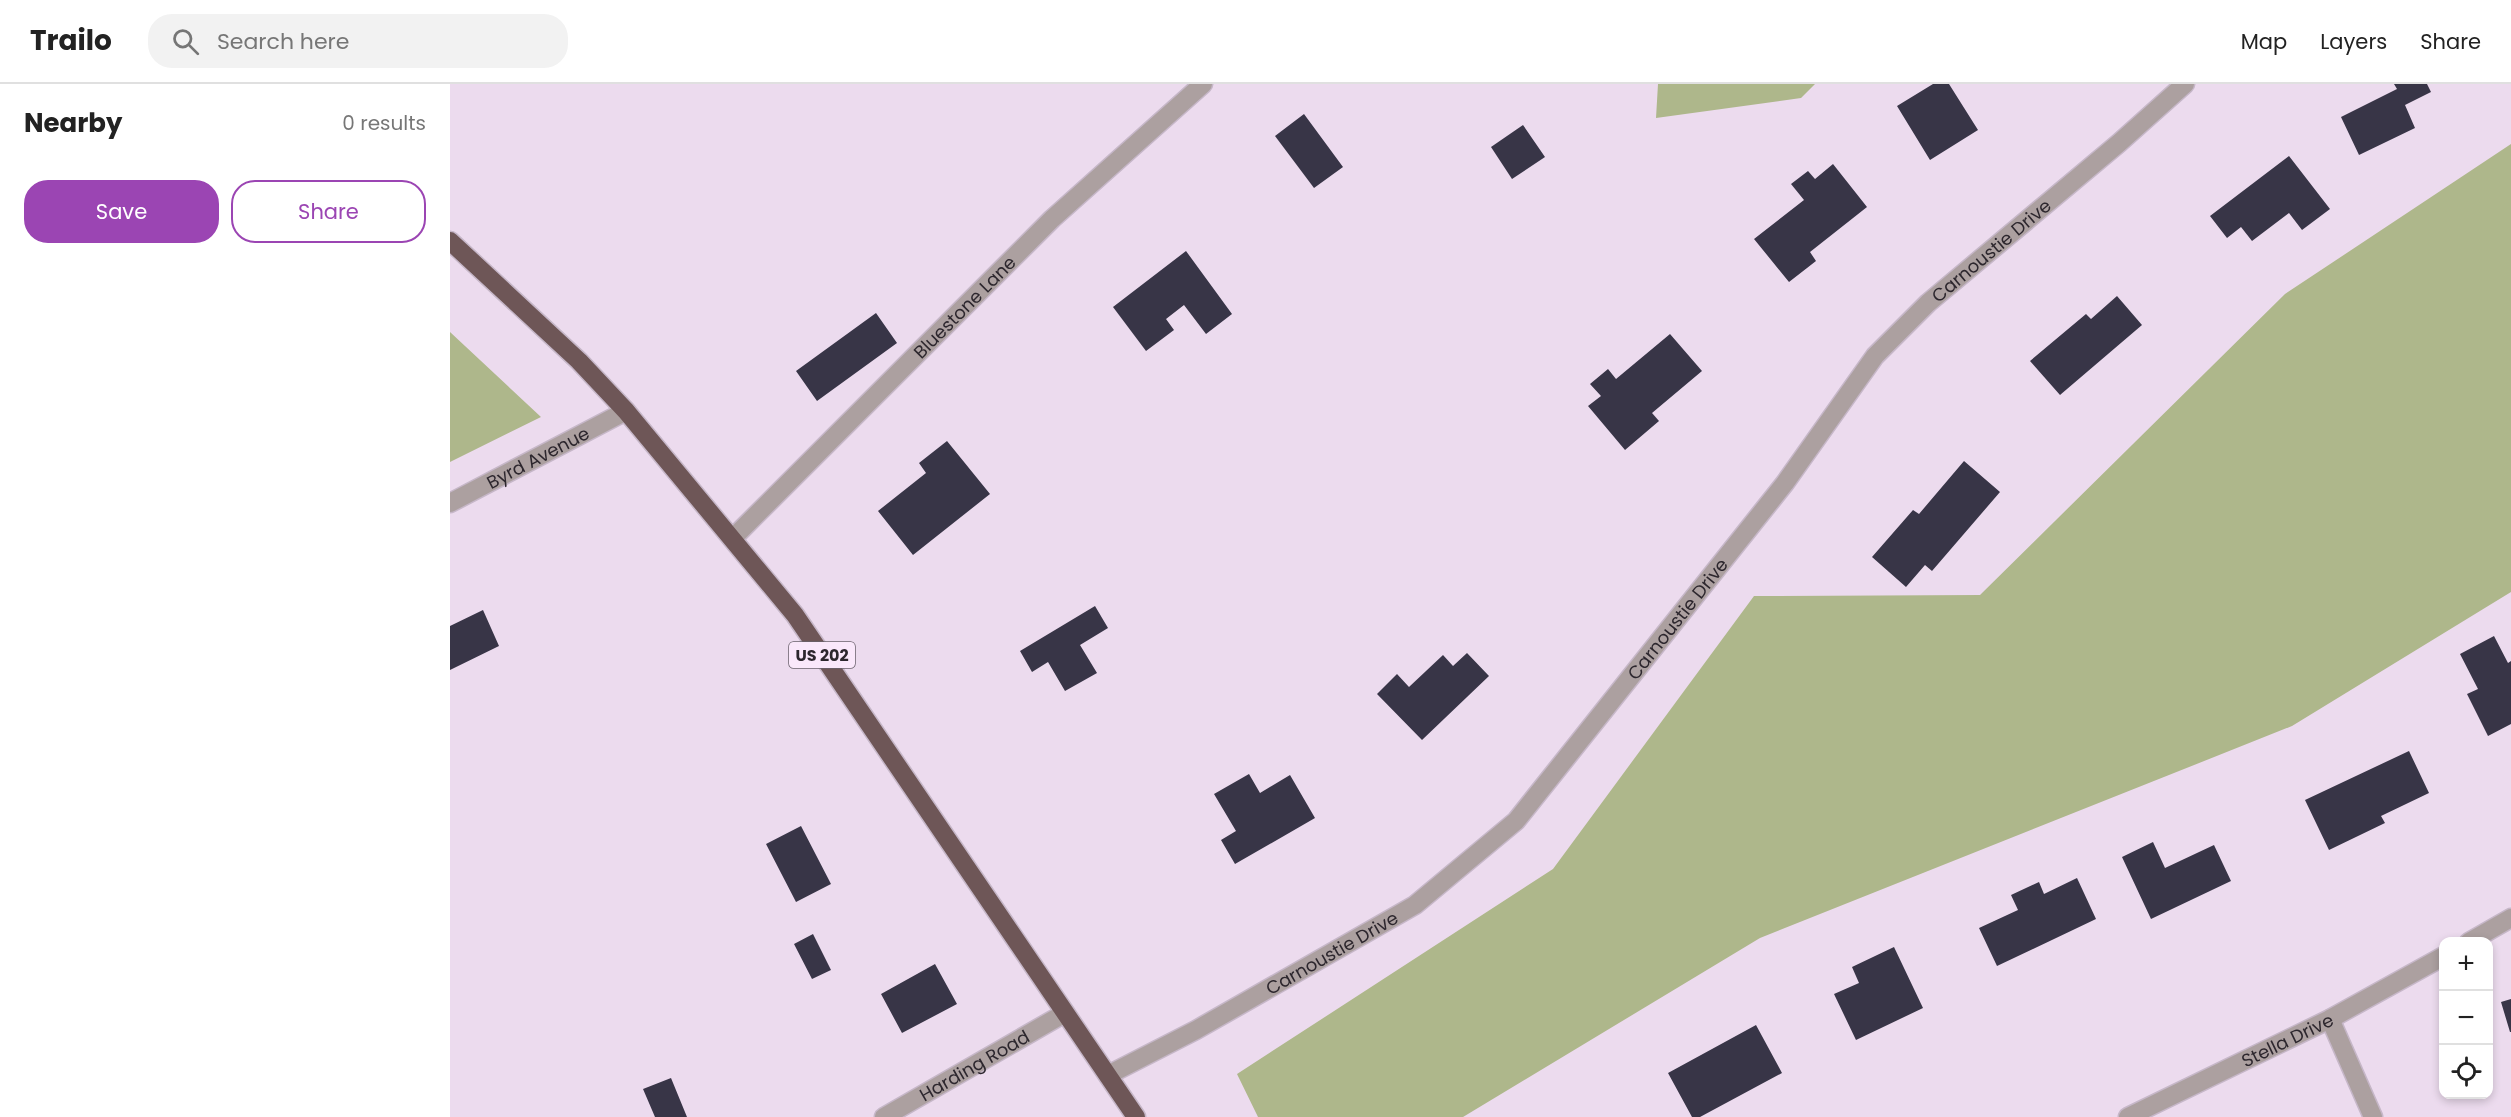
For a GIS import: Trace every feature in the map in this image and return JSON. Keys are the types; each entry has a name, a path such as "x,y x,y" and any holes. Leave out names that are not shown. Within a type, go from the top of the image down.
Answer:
{"highway":[{"name":"US 202","path":"450,241 579,361 626,411 795,615 1136,1117"}],"street":[{"name":"Bluestone Lane","path":"733,538 1052,219 1203,84"},
{"name":"Carnoustie Drive","path":"1108,1075 1196,1030 1415,905 1516,821 1785,483 1875,356 1928,303 2119,143 2185,84"},
{"name":"Byrd Avenue","path":"450,503 626,411"},
{"path":"2478,937 2511,918"},
{"name":"Stella Drive","path":"2128,1117 2330,1019 2439,959"},
{"name":"Harding Road","path":"884,1117 1065,1013"},
{"path":"2330,1019 2373,1117"}],"green space":[{"path":"1658,84 1815,84 1801,98 1656,118"},
{"path":"2511,144 2511,592 2292,726 1760,938 1463,1117 1258,1117 1237,1074 1553,869 1754,596 1980,595 2285,294"},
{"path":"450,332 541,417 450,462"}],"building":[{"path":"1933,84 1949,84 1978,130 1930,160 1897,106"},
{"path":"2394,84 2427,84 2431,92 2405,105 2415,128 2359,155 2341,117 2397,89"},
{"path":"1304,114 1343,167 1314,188 1275,136"},
{"path":"1523,125 1545,157 1512,179 1491,147"},
{"path":"2289,156 2330,209 2302,230 2289,213 2252,241 2241,227 2227,238 2210,216"},
{"path":"1833,164 1867,207 1810,252 1816,261 1789,282 1754,239 1804,200 1791,184 1808,171 1815,179"},
{"path":"1186,251 1232,314 1206,334 1184,305 1166,319 1174,330 1146,351 1113,307"},
{"path":"2117,296 2142,325 2060,395 2030,361 2086,314 2091,319"},
{"path":"876,313 897,343 817,401 796,371"},
{"path":"1670,334 1702,371 1652,413 1659,421 1625,450 1588,406 1601,396 1590,384 1608,369 1616,379"},
{"path":"947,441 990,494 913,555 878,511 926,473 919,463"},
{"path":"1964,461 2000,492 1932,571 1925,565 1906,587 1872,557 1913,510 1919,514"},
{"path":"1095,606 1108,628 1080,645 1097,673 1065,691 1048,662 1032,672 1020,651"},
{"path":"483,610 499,646 450,670 450,626"},
{"path":"2494,636 2508,663 2511,661 2511,724 2488,736 2467,694 2478,689 2460,654"},
{"path":"1467,653 1489,676 1422,740 1377,694 1397,674 1409,687 1443,655 1453,666"},
{"path":"2409,751 2429,793 2381,816 2385,823 2329,850 2305,800"},
{"path":"1249,774 1260,793 1290,775 1315,818 1235,864 1221,840 1236,831 1214,794"},
{"path":"801,826 831,884 796,902 766,844"},
{"path":"2153,842 2165,868 2214,845 2231,881 2151,919 2122,857"},
{"path":"2077,878 2096,919 1997,966 1979,928 2018,910 2011,895 2039,882 2044,894"},
{"path":"813,934 831,970 812,979 794,944"},
{"path":"1894,947 1923,1008 1856,1040 1834,994 1859,983 1852,967"},
{"path":"935,964 957,1004 902,1033 881,994"},
{"path":"2511,999 2511,1032 2510,1032 2501,1002"},
{"path":"1756,1025 1782,1073 1700,1117 1692,1117 1668,1073"},
{"path":"671,1078 687,1117 655,1117 643,1089"}]}
